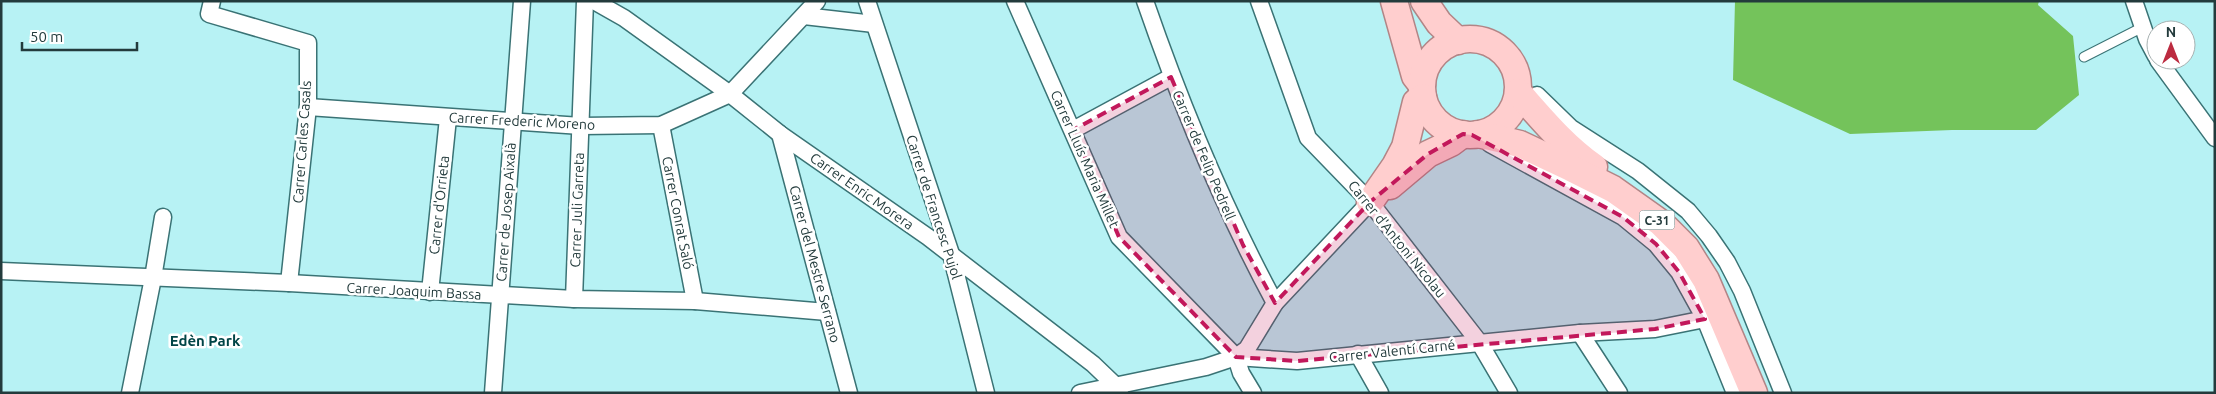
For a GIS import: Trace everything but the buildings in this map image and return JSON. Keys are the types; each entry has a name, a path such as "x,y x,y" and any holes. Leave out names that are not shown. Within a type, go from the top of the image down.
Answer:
{"main road":[{"path":"1394,1 1415,76 1424,84"},
{"name":"C-31","path":"1410,1 1422,36 1424,84 1431,115 1445,128 1520,144 1613,189 1661,223 1686,248 1706,280 1754,393"},
{"path":"1424,1 1439,23 1466,40"},
{"path":"1444,1 1449,15 1459,27 1466,40"},
{"path":"1370,202 1395,166 1405,147 1416,102 1433,56 1444,46 1466,40"},
{"name":"C-31","path":"1466,40 1493,46 1509,58 1515,70 1518,88 1549,129 1578,156 1656,208 1680,227 1712,271 1766,393"},
{"path":"1370,202 1428,154 1471,134 1492,129 1505,120 1514,107 1518,88"}],"street":[{"name":"Carrer de Josep Aixalà","path":"493,393 522,1"},
{"name":"Carrer Juli Garreta","path":"574,299 585,1"},
{"name":"Carrer Enric Morera","path":"594,1 624,18 730,94 780,134 951,254 1093,364 1118,390"},
{"path":"730,94 818,1"},
{"name":"Carrer de Francesc Pujol","path":"867,1 951,254 986,393"},
{"name":"Carrer Lluís Maria Millet","path":"1015,1 1119,237 1236,358 1241,372 1253,393"},
{"name":"Carrer de Felip Pedrell","path":"1145,1 1171,77 1243,245 1275,303"},
{"name":"Carrer d'Antoni Nicolau","path":"1259,1 1308,138 1370,202 1479,342 1509,393"},
{"path":"2134,1 2146,34"},
{"name":"Carrer Carles Casals","path":"211,8 308,43 308,107 289,283"},
{"path":"804,16 874,24"},
{"path":"2165,70 2215,138"},
{"path":"1073,130 1171,77"},
{"path":"1518,88 1533,91 1571,128 1638,170 1688,211 1709,236 1742,291 1783,393"},
{"name":"Carrer Frederic Moreno","path":"308,107 581,126 661,125 730,94"},
{"name":"Carrer d'Orrieta","path":"430,292 448,118"},
{"name":"Carrer Conrat Saló","path":"661,125 695,301"},
{"name":"Carrer del Mestre Serrano","path":"780,134 849,393"},
{"path":"1471,134 1622,217 1656,244 1679,272 1705,319 1736,393"},
{"path":"1236,358 1247,348 1275,303 1370,202"},
{"path":"130,393 163,217"},
{"name":"Carrer Joaquim Bassa","path":"1,271 289,283 500,296 695,301 827,312"},
{"name":"Carrer Valentí Carné","path":"1080,393 1118,390 1236,358 1297,361 1479,342 1580,333 1655,329 1705,319"},
{"path":"1580,333 1620,393"},
{"path":"1358,354 1380,393"}],"lane":[{"path":"2084,57 2143,27"}],"highlighted area":[{"path":"1171,77 1243,245 1275,303 1370,202 1428,154 1463,134 1472,135 1623,217 1656,244 1679,272 1705,319 1655,329 1297,361 1236,357 1119,237 1073,130"}],"green space":[{"path":"1735,1 2039,1 2038,5 2073,36 2079,95 2036,130 1952,130 1850,134 1733,80"}],"district":[{"name":"Edèn Park","path":"205,340"}]}
